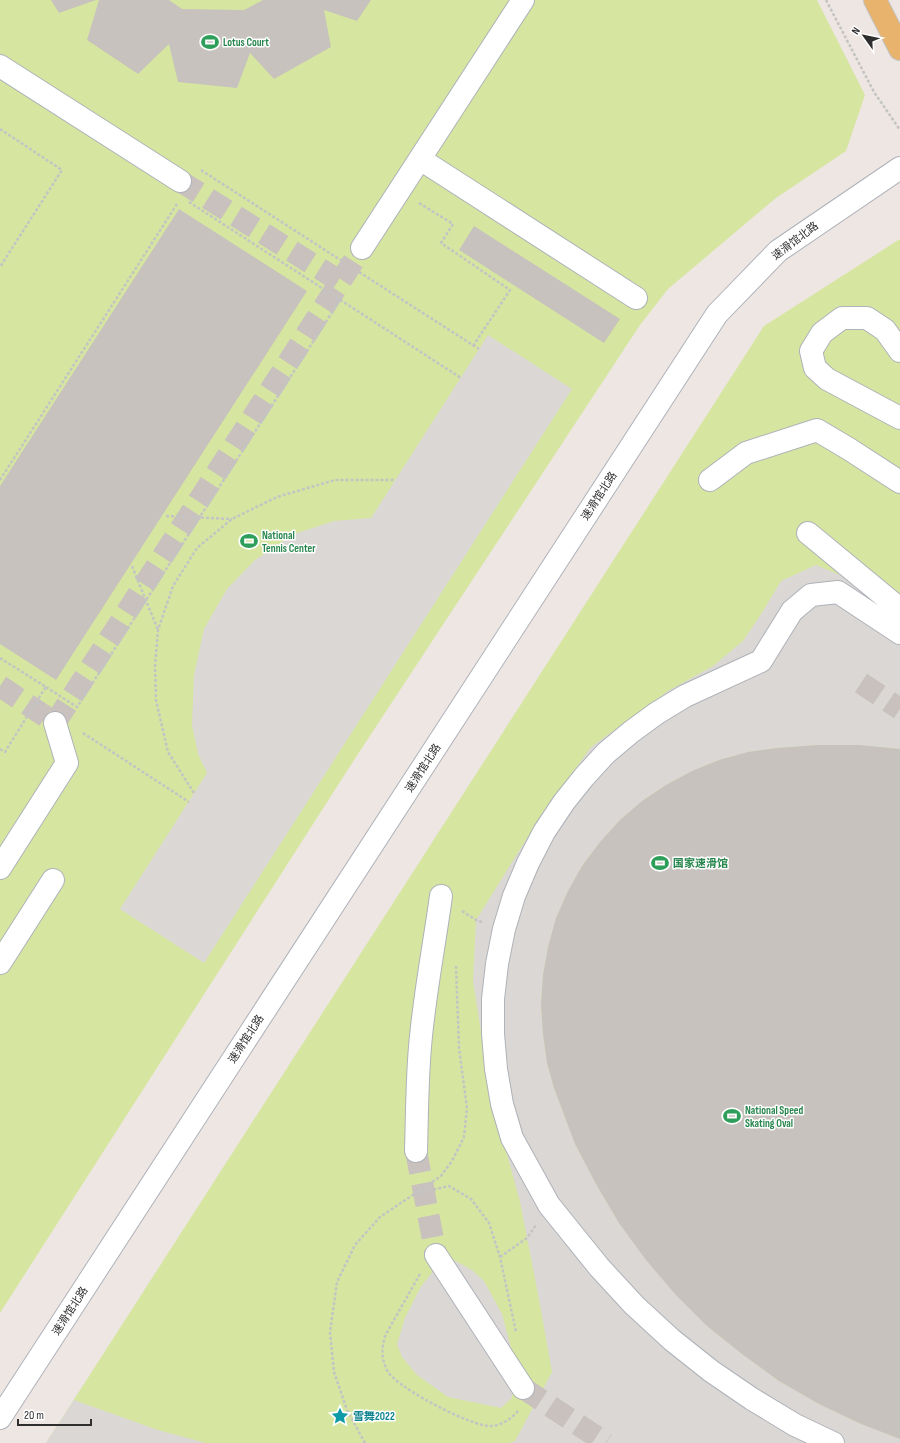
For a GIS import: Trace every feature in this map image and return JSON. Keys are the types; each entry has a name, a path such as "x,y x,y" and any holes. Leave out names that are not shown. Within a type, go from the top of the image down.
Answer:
{"main road":[{"path":"875,0 900,49"}],"street":[{"path":"362,248 523,0"},
{"path":"0,66 186,184"},
{"path":"420,159 636,298"},
{"name":"速滑馆北路","path":"0,1418 717,314 778,251 900,168"},
{"path":"900,351 885,330 867,318 842,318 822,333 811,351 815,368 828,379 900,418"},
{"path":"710,480 746,453 817,430 900,482"},
{"path":"808,533 900,609"},
{"path":"833,1443 795,1424 752,1399 711,1371 672,1340 634,1305 599,1267 549,1205 512,1138 502,1104 496,1069 493,1034 493,999 497,964 504,929 514,896 525,870 544,832 564,802 588,772 606,753 657,713 685,696 761,661 792,611 811,595 838,592 900,633"},
{"path":"0,868 67,763 55,723"},
{"path":"0,963 53,880"},
{"path":"416,1151 417,1089 420,1047 441,896"},
{"path":"436,1255 523,1388"}],"path":[{"path":"826,0 874,92 900,130"},
{"path":"0,129 62,170 0,267"},
{"path":"0,480 186,184 199,168 346,264"},
{"path":"400,191 453,224 441,243 510,290 473,346"},
{"path":"188,202 461,378"},
{"path":"353,268 479,349"},
{"path":"0,658 77,707 340,300"},
{"path":"194,793 168,752 156,700 155,666 158,630 173,586 198,548 232,519 277,497 335,480 395,480"},
{"path":"166,516 232,519"},
{"path":"132,566 158,630"},
{"path":"36,702 46,687"},
{"path":"441,896 476,920 504,929"},
{"path":"365,1443 347,1410 334,1372 330,1332 337,1282 355,1245 380,1217 412,1194 441,1176 452,1162 464,1137 467,1108 459,1048 456,964"},
{"path":"412,1194 449,1186 471,1199 489,1223 500,1258 517,1338"},
{"path":"500,1258 527,1238 549,1205"},
{"path":"436,1255 418,1276 382,1344 384,1364 389,1374 396,1382 445,1411 482,1426 498,1425 512,1418 521,1404 523,1388"}],"green space":[{"name":"National Tennis Center","path":"0,0 817,0 865,95 846,151 776,198 668,289 640,325 356,757 0,1313"},
{"name":"国家速滑馆","path":"900,239 900,1443 46,1443 764,326"}],"shaded area":[{"path":"488,335 572,389 204,963 120,909 207,773 198,754 192,725 194,675 204,629 227,589 255,560 294,534 334,521 371,518"},
{"path":"816,565 845,577 895,621 900,623 900,749 860,745 818,745 748,752 719,760 692,771 666,785 642,801 620,820 600,842 582,866 568,891 556,918 548,947 543,975 541,1005 543,1034 547,1063 554,1088 575,1144 596,1184 619,1223 707,1326 779,1381 819,1404 861,1424 900,1439 900,1443 509,1443 515,1441 552,1372 520,1202 491,1095 473,981 476,920 536,824 591,747 668,691 713,666 743,641 781,581"},
{"path":"452,1259 472,1270 484,1281 502,1314 512,1351 512,1398 501,1408 448,1397 417,1375 402,1357 397,1344 405,1318 420,1288 434,1270"},
{"path":"74,1400 158,1430 206,1443 46,1443"}],"building":[{"path":"51,0 96,0 59,13"},
{"name":"Lotus Court","path":"99,0 169,0 182,9 244,10 263,0 371,0 357,21 324,10 331,47 274,79 250,53 237,88 178,82 169,44 138,74 87,40"},
{"path":"179,209 307,291 56,680 0,644 0,486"},
{"path":"474,226 620,319 604,343 459,250"},
{"name":"National Speed Skating Oval","path":"818,745 860,745 900,749 900,1439 861,1424 819,1404 779,1381 707,1326 675,1294 646,1260 619,1223 575,1144 554,1088 547,1063 543,1034 541,1005 543,975 548,947 556,918 568,891 582,866 600,842 620,820 642,801 666,785 692,771 719,760 748,752"}],"tunnel":[{"path":"180,181 341,282"},
{"path":"0,686 55,723 362,248"},
{"path":"861,683 900,709"},
{"path":"416,1151 436,1255"},
{"path":"523,1388 606,1443"}],"place":[{"name":"Lotus Court","path":"210,42"},
{"name":"National Tennis Center","path":"249,541"},
{"name":"国家速滑馆","path":"660,863"},
{"name":"National Speed Skating Oval","path":"732,1116"},
{"name":"雪舞2022","path":"340,1416"}]}
